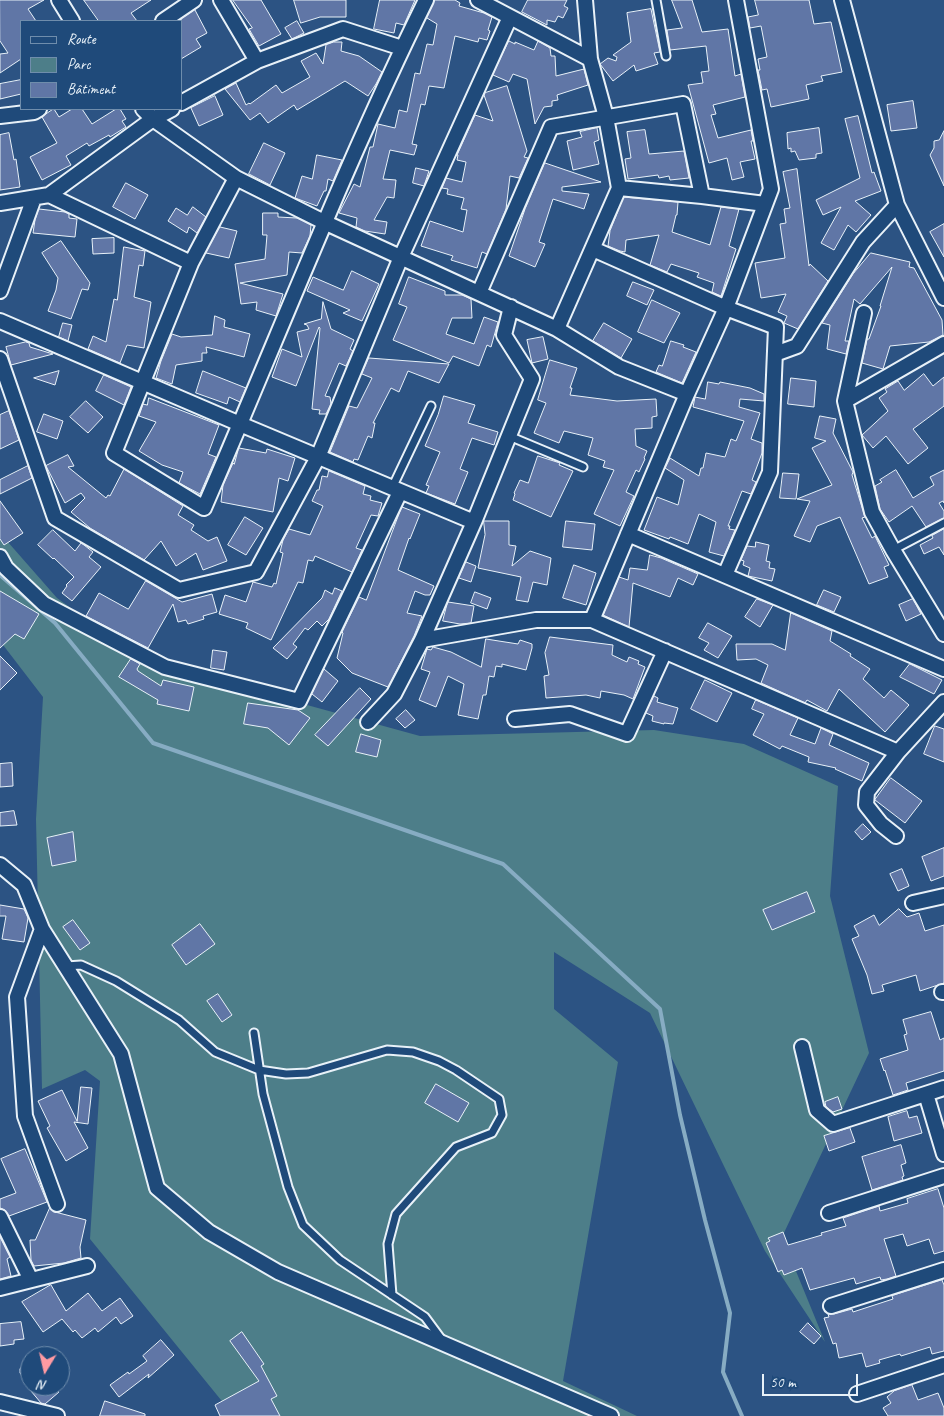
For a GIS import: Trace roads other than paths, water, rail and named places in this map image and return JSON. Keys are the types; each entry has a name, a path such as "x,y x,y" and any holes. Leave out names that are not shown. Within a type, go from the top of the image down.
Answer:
{"street":[{"path":"59,0 71,20"},
{"path":"164,20 194,0"},
{"path":"222,0 257,61"},
{"path":"236,178 191,263 114,453 204,508 324,222 402,48 426,0"},
{"path":"478,0 590,58"},
{"path":"557,329 619,188 606,117 590,58 585,0"},
{"path":"592,620 687,394 726,308 771,189 736,0"},
{"path":"842,0 898,205 944,298"},
{"path":"0,359 55,518 179,590 256,572 318,457 401,257 510,17"},
{"path":"182,102 257,61 343,29 402,48"},
{"path":"479,292 551,127 683,104 702,196"},
{"path":"0,116 37,110"},
{"path":"144,110 153,119 236,178 324,222 557,329 619,367 687,394"},
{"path":"0,203 49,195 153,119 170,110"},
{"path":"619,188 765,204"},
{"path":"49,195 191,263"},
{"path":"0,291 34,198"},
{"path":"775,354 796,346 863,242 898,205"},
{"path":"593,250 726,308 776,327 770,472 725,575"},
{"path":"368,722 394,694 422,640 474,522 532,379 504,335 510,307"},
{"path":"864,313 845,401 872,512 893,550 942,625"},
{"path":"0,321 474,522"},
{"path":"845,401 944,344"},
{"path":"0,557 6,568 44,604 165,667 299,700 396,490"},
{"path":"628,534 944,669"},
{"path":"422,640 536,620 592,620 898,752"},
{"path":"515,719 570,714 627,734 665,651"},
{"path":"896,836 881,824 866,805 867,792 898,752 944,702"},
{"path":"0,865 24,885 42,929 121,1054 157,1188 209,1232 278,1272 611,1416"},
{"path":"913,904 944,896"},
{"path":"42,929 17,997 25,1116 57,1204"},
{"path":"802,1046 817,1110 833,1124 944,1088"},
{"path":"926,1094 944,1154"},
{"path":"829,1213 944,1176"},
{"path":"0,1217 31,1280"},
{"path":"0,1288 87,1266"},
{"path":"831,1306 944,1270"},
{"path":"857,1394 944,1366"},
{"path":"0,1402 56,1416"}],"lane":[{"path":"656,0 666,56"},
{"path":"396,490 431,406"},
{"path":"509,436 583,467"},
{"path":"893,550 944,523"},
{"path":"66,966 81,965 116,981 179,1020 215,1052 259,1070 286,1074 308,1073 387,1050 413,1052 439,1061 456,1070 499,1099 502,1115 492,1134 456,1147 396,1214 388,1244 392,1295"},
{"path":"254,1033 263,1094 288,1187 303,1225 340,1260 425,1317 446,1345"}],"waterway":[{"path":"0,575 55,623 153,743 503,864 660,1009 680,1115 730,1313 723,1372 742,1416"}]}
